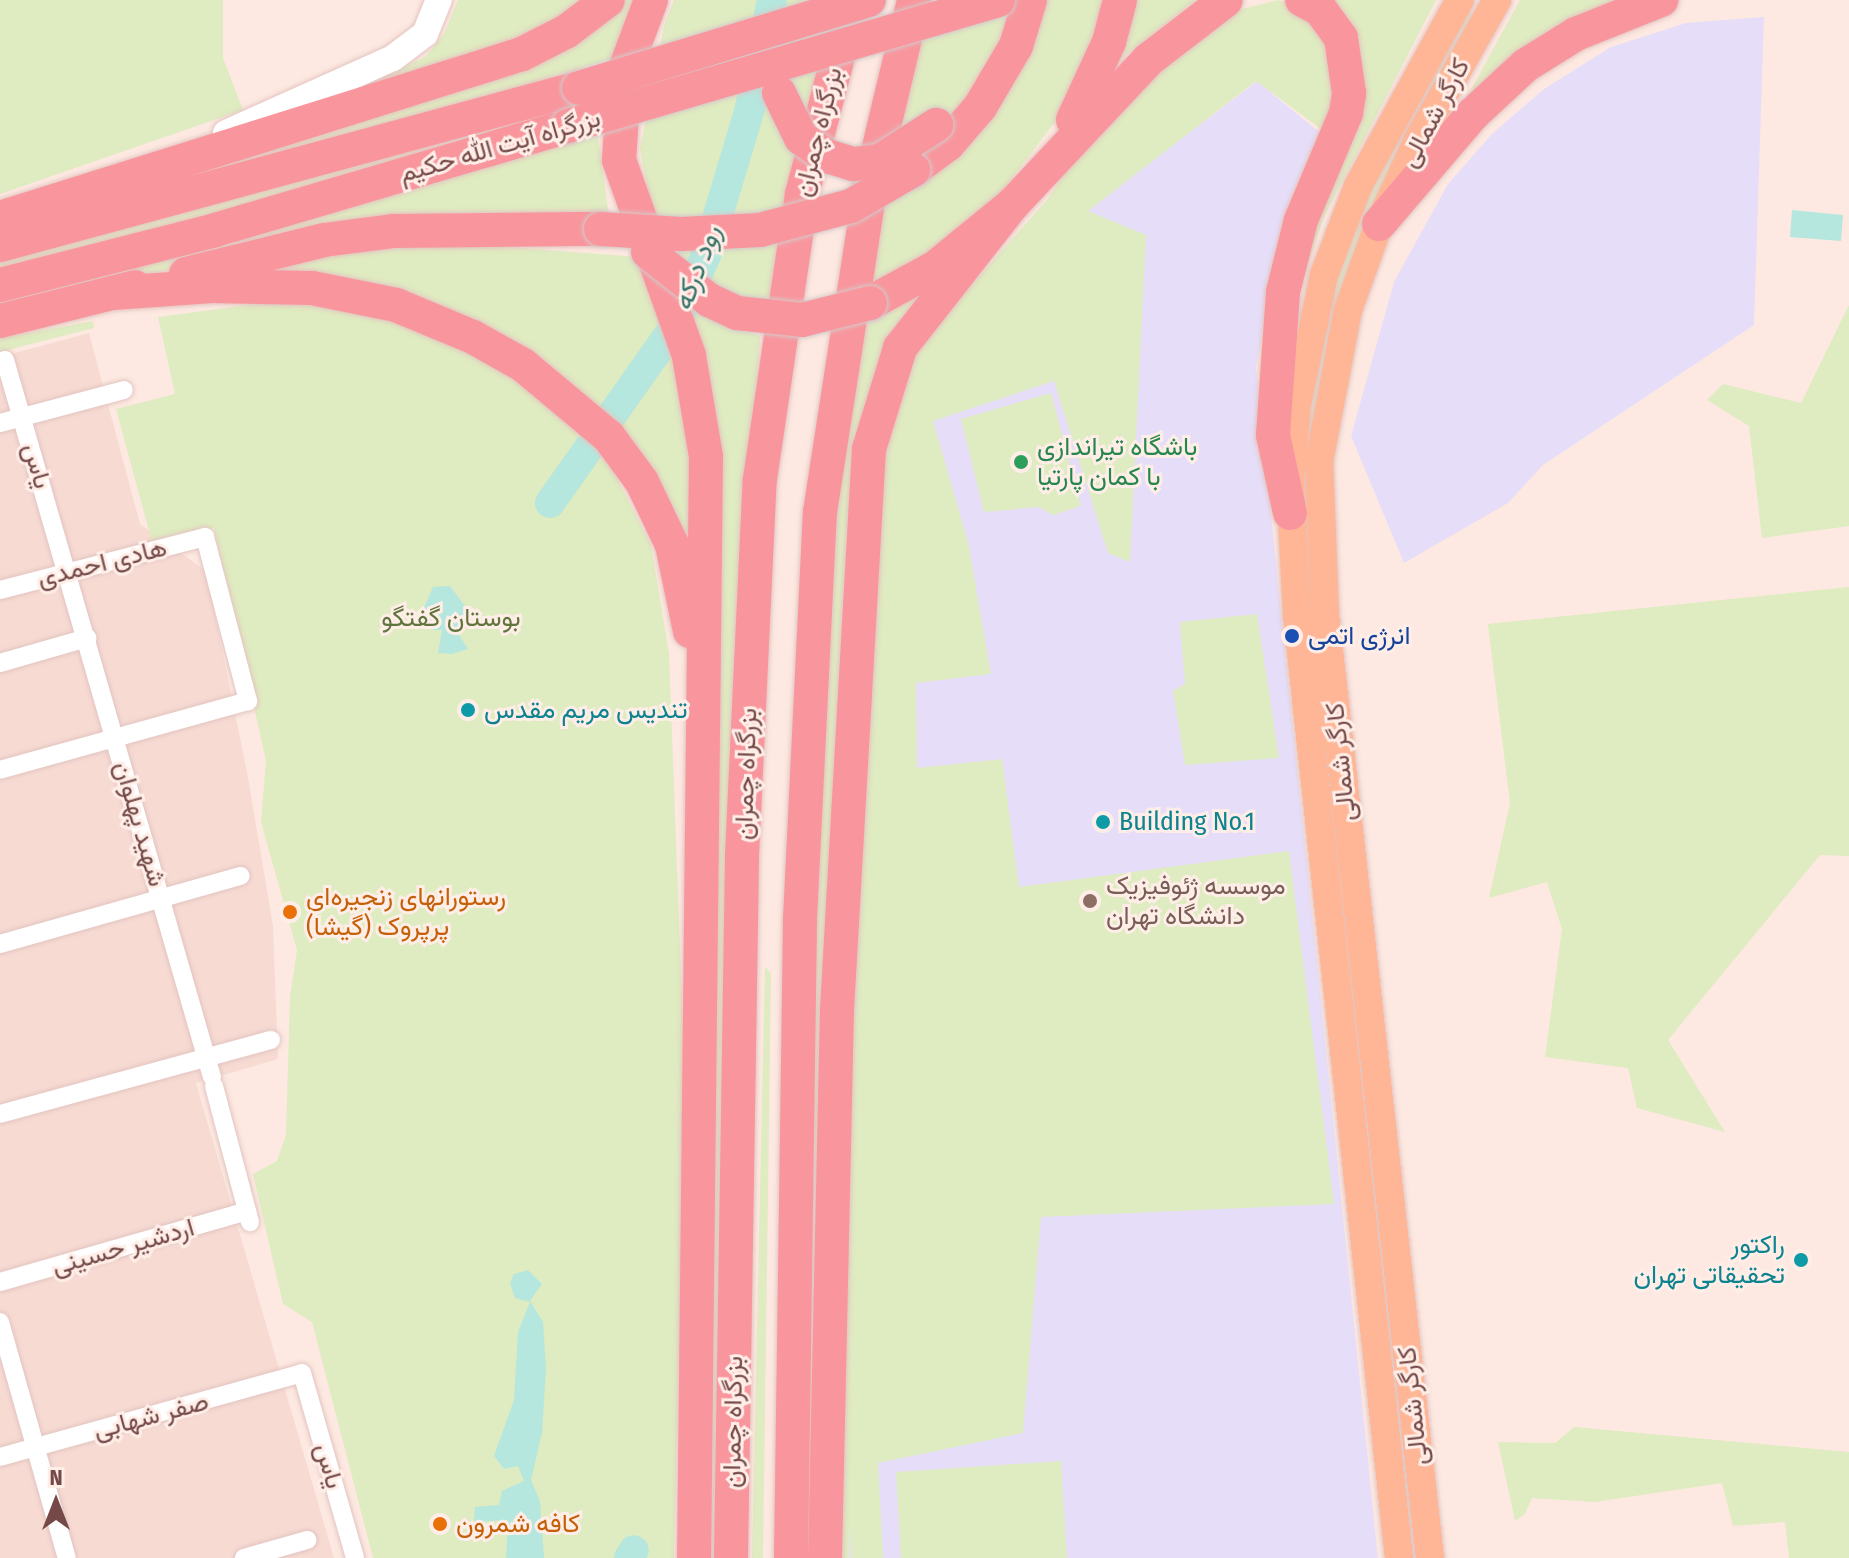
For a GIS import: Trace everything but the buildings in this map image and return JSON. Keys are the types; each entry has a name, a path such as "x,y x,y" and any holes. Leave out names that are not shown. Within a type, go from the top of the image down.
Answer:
{"highway":[{"path":"0,218 522,54 567,31 608,0"},
{"path":"651,0 625,70 619,138 622,177 689,356 706,456 699,741 694,1558"},
{"path":"803,0 788,38 779,93 801,138 827,156 854,164 880,161 936,125 981,72 1016,0"},
{"name":"بزرگراه چمران","path":"731,1558 742,855 760,479 802,194 853,0"},
{"name":"بزرگراه آیت الله حکیم","path":"0,245 579,88 869,0"},
{"path":"791,1558 800,919 820,512 871,181 914,0"},
{"name":"بزرگراه آیت الله حکیم","path":"0,285 215,230 998,0"},
{"path":"0,321 324,240 490,226 681,234 760,230 851,206 913,170 948,144 988,96 1016,46 1030,0"},
{"path":"1052,159 1094,80 1120,0"},
{"path":"825,1558 836,1024 869,449 900,348 1013,204 1148,60 1226,0"},
{"path":"1290,513 1273,435 1283,292 1301,220 1346,113 1349,93 1341,38 1320,9 1302,0"},
{"path":"1379,224 1473,114 1526,65 1600,23 1661,0"},
{"path":"648,252 709,300 737,313 802,320 870,303 936,267 1013,204"},
{"path":"113,293 212,286 312,288 396,305 473,337 523,365 609,437 642,482 672,545 690,633 699,741"}],"main road":[{"path":"117,182 393,58 425,34 439,0"},
{"name":"کارگر شمالی","path":"1399,1558 1319,823 1290,513 1297,405 1324,275 1358,186 1460,0"},
{"name":"کارگر شمالی","path":"1430,1558 1325,615 1319,462 1348,310 1379,224 1419,138 1497,0"},
{"path":"1319,823 1348,819"}],"street":[{"name":"یاس","path":"5,360 68,571"},
{"path":"0,423 124,390"},
{"name":"هادی احمدی","path":"0,590 205,537 248,701 115,738"},
{"name":"شهید پهلوان","path":"68,571 213,1082 248,1217"},
{"path":"0,663 87,638"},
{"path":"0,770 115,738"},
{"path":"0,944 241,876"},
{"path":"0,1114 271,1040"},
{"name":"اردشیر حسینی","path":"0,1282 248,1217"},
{"path":"0,1322 67,1558"},
{"name":"یاس","path":"302,1373 355,1558"},
{"name":"صفر شهابی","path":"0,1457 302,1373"},
{"path":"244,1558 307,1540"}],"shaded area":[{"path":"1764,17 1754,325 1543,465 1508,503 1404,563 1351,436 1394,282 1448,184 1492,134 1544,89 1611,47 1686,23"},
{"name":"موسسه ژئوفیزیک دانشگاه تهران","path":"1257,81 1319,132 1284,216 1256,368 1378,1558 847,1558 898,447 1087,211"},
{"path":"89,333 140,524 206,571 247,772 273,926 278,1059 196,1083 334,1558 0,1558 0,357"}],"green space":[{"path":"0,0 223,0 223,58 243,110 0,194"},
{"path":"458,0 587,0 560,18 481,52 345,94 425,57 444,34"},
{"path":"621,0 635,0 615,58 324,146 110,199"},
{"path":"674,0 837,0 791,213 654,224 640,149 664,26"},
{"path":"1041,0 1110,0 1061,114 1000,194 948,243 863,290 875,205 907,185"},
{"path":"1130,0 1196,0 1114,64"},
{"path":"1278,0 1307,9 1340,50 1329,135 1256,81 1088,211 1146,235 1130,562 1108,553 1054,381 933,421 968,542 991,674 916,683 917,768 1002,759 1019,887 1289,851 1334,1204 1041,1217 1023,1433 878,1463 883,1558 851,1558 851,1522 849,1558 839,1558 850,1027 886,444 899,389 921,342 1047,200 1096,128 1222,14"},
{"path":"1307,0 1436,0 1324,217 1296,301 1289,301 1356,103"},
{"path":"1520,0 1640,0 1462,106"},
{"path":"1022,5 979,95 883,178 912,38"},
{"path":"1467,12 1476,17 1321,382 1333,784 1319,728 1303,572 1303,430 1332,288 1377,171"},
{"path":"529,115 531,127 0,272 0,261"},
{"path":"598,136 609,216 254,247 0,313 0,298"},
{"path":"792,234 785,307 730,299 664,246"},
{"path":"441,242 639,257 689,404 692,540 682,543 557,384 264,274 318,258"},
{"path":"962,262 887,360 813,1558 798,1558 817,753 829,554 858,319"},
{"path":"667,281 731,325 760,336 733,787 717,1558 704,1558 720,475"},
{"name":"بوستان گفتگو","path":"308,297 387,315 510,373 581,430 607,459 651,545 669,653 691,1243 679,1336 674,1558 373,1558 312,1322 283,1304 253,1174 277,1161 286,1135 290,997 297,950 261,822 266,761 214,528 152,542 116,409 175,394 158,317"},
{"path":"1849,305 1849,526 1762,538 1749,426 1707,400 1723,384 1801,403"},
{"path":"93,321 94,328 0,352 0,338"},
{"name":"باشگاه تیراندازی با کمان پارتیا","path":"1051,393 1081,506 1053,515 1039,507 984,512 961,419"},
{"path":"1849,587 1849,856 1820,855 1668,1040 1725,1132 1637,1108 1628,1068 1545,1057 1562,929 1547,882 1489,898 1510,803 1488,624"},
{"path":"1257,614 1279,758 1185,765 1173,691 1185,684 1180,622"},
{"path":"765,967 771,973 763,1558 752,1558"},
{"path":"1574,1427 1849,1452 1849,1558 1789,1558 1785,1522 1733,1526 1722,1483 1595,1502 1532,1498 1525,1514 1515,1521 1498,1442 1555,1443"},
{"path":"1061,1461 1067,1558 901,1558 896,1472"}],"water":[{"path":"1792,210 1843,215 1841,241 1790,237"},
{"path":"450,586 465,606 464,620 455,629 468,649 452,654 438,653 442,630 433,630 423,610 433,587"},
{"path":"528,1270 542,1284 530,1301 543,1322 546,1369 542,1433 531,1480 540,1501 544,1558 506,1558 508,1520 474,1522 475,1507 499,1505 502,1491 524,1481 518,1466 504,1469 494,1456 514,1400 518,1332 530,1302 515,1298 510,1283 514,1274"}],"waterway":[{"name":"رود درکه","path":"550,503 675,326 706,255 750,108 772,0"},
{"name":"رود درکه","path":"629,1558 634,1550"}],"place":[{"name":"باشگاه تیراندازی با کمان پارتیا","path":"1021,462"},
{"name":"انرژی اتمی","path":"1292,636"},
{"name":"تندیس مریم مقدس","path":"468,710"},
{"name":"Building No.1","path":"1103,822"},
{"name":"موسسه ژئوفیزیک دانشگاه تهران","path":"1090,901"},
{"name":"رستورانهای زنجیره‌ای پرپروک (گیشا)","path":"290,912"},
{"name":"راکتور تحقیقاتی تهران","path":"1801,1260"},
{"name":"کافه شمرون","path":"440,1524"}]}
